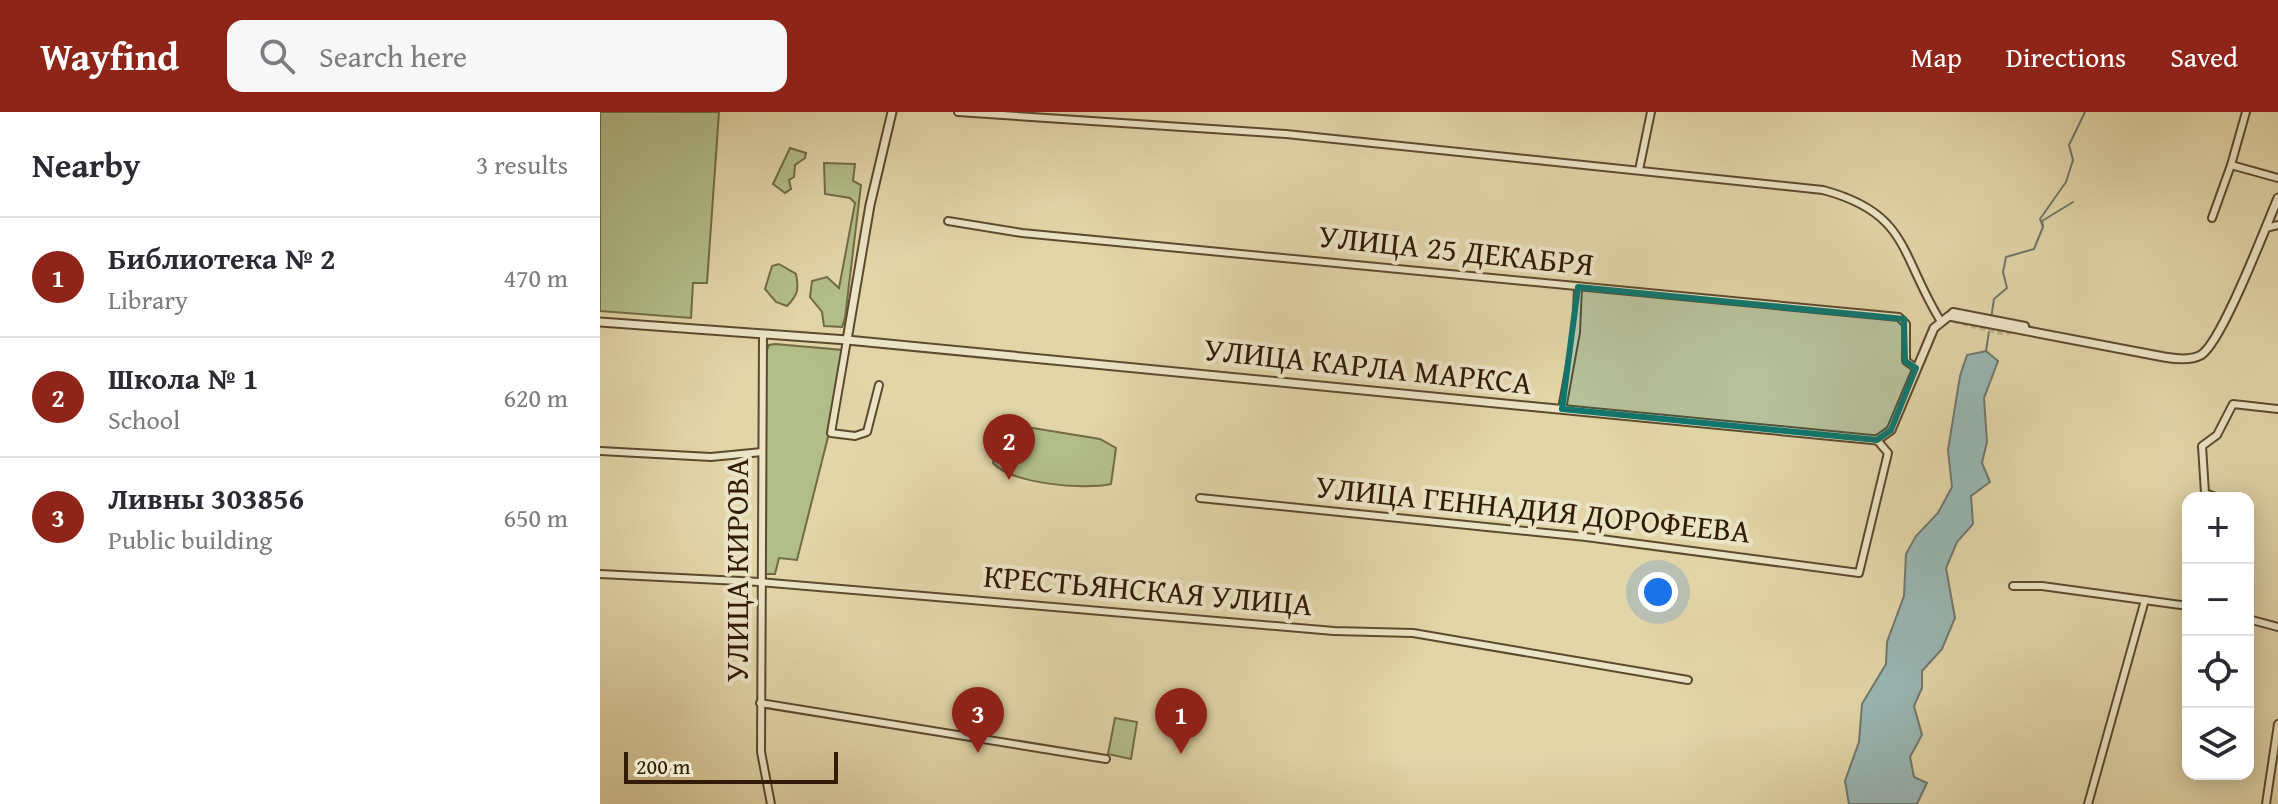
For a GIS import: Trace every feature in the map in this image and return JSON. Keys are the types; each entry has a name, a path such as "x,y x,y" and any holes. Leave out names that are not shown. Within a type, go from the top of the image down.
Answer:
{"street":[{"path":"879,385 867,432 855,436 831,433 870,205 892,112"},
{"path":"958,112 1286,134 1786,184 1859,201 1884,219 1902,242 1940,320"},
{"path":"1639,170 1651,112"},
{"path":"2212,218 2246,112"},
{"path":"2231,165 2278,178"},
{"path":"1877,440 1891,430 1940,320 1949,316 2164,357 2199,356 2213,341 2278,198"},
{"name":"УЛИЦА 25 ДЕКАБРЯ","path":"948,221 1022,233 1902,318 1906,324 1905,358 1916,368"},
{"path":"2266,228 2278,225"},
{"path":"1562,409 1576,332 1578,287"},
{"name":"УЛИЦА КАРЛА МАРКСА","path":"600,322 847,340 1877,440"},
{"name":"УЛИЦА КИРОВА","path":"763,334 760,703 761,752 771,804"},
{"path":"2205,492 2202,446 2217,435 2233,404 2278,409"},
{"name":"УЛИЦА ГЕННАДИЯ ДОРОФЕЕВА","path":"1200,498 1586,537 1859,573 1888,453 1877,440"},
{"path":"600,451 711,457 762,452"},
{"name":"КРЕСТЬЯНСКАЯ УЛИЦА","path":"600,574 760,582 1334,631 1413,633 1688,680"},
{"path":"2013,586 2042,586 2182,605"},
{"path":"2088,804 2145,600"},
{"path":"2254,621 2278,627"},
{"path":"760,703 1106,759"},
{"path":"2266,804 2278,724"}],"highlighted area":[{"path":"1578,287 1904,319 1905,361 1916,368 1891,430 1877,440 1562,409"}],"green space":[{"path":"600,112 719,112 707,283 693,283 691,318 600,311"},
{"path":"790,148 806,153 805,158 795,165 794,177 789,180 791,189 785,193 773,184"},
{"path":"824,163 855,164 853,181 861,185 842,327 824,326 822,312 810,297 812,281 827,277 839,288 855,203 850,198 825,194"},
{"path":"779,264 796,274 797,292 787,306 776,302 765,289 772,266"},
{"path":"769,345 843,350 829,433 797,560 779,558 775,574 765,574 766,352"},
{"path":"1015,425 1100,439 1116,448 1111,484 1049,484 1002,470 993,463 999,433"},
{"path":"1115,718 1137,722 1131,759 1108,754"}],"water":[{"path":"1986,351 1998,361 1984,398 1987,442 1982,463 1990,482 1971,496 1973,524 1957,542 1946,568 1955,618 1942,649 1922,671 1922,688 1914,706 1922,735 1910,757 1914,777 1927,783 1917,804 1849,804 1845,781 1859,742 1862,704 1886,664 1887,642 1904,596 1906,554 1916,536 1938,513 1952,487 1948,450 1960,376 1967,355"}],"waterway":[{"path":"1991,319 1994,299 2007,288 2003,272 2006,257 2034,249 2043,227 2040,219 2066,182 2073,160 2069,145 2085,112"},
{"path":"2043,226 2042,221 2073,202"},
{"path":"1986,351 1990,325"}],"tunnel":[{"path":"1945,318 2005,333 2016,329"}],"place":[{"name":"Школа № 1","path":"1009,480"},
{"name":"Ливны 303856","path":"978,753"},
{"name":"Библиотека № 2","path":"1181,754"}]}
